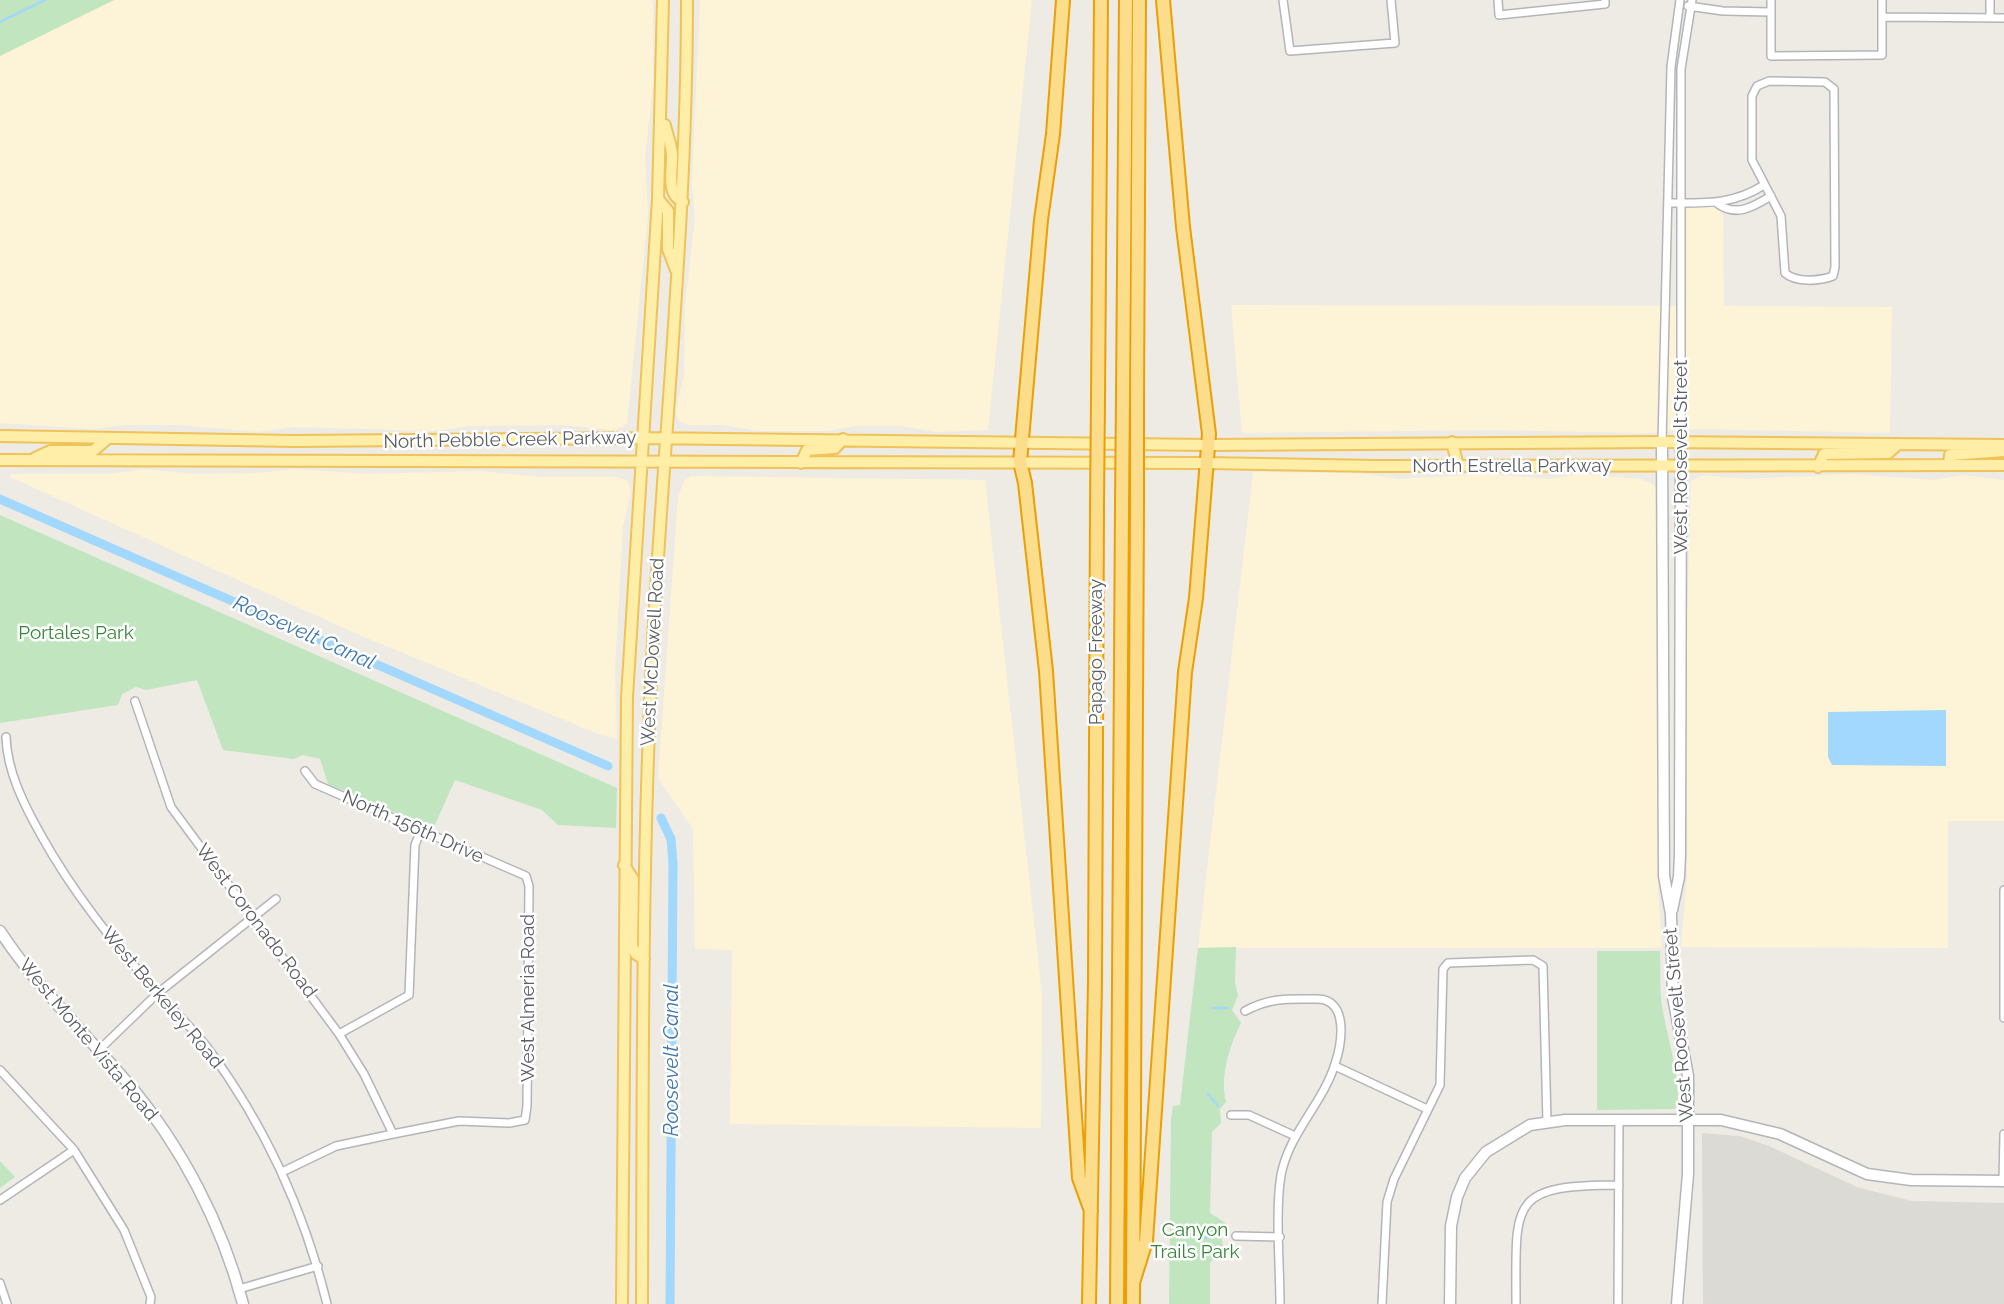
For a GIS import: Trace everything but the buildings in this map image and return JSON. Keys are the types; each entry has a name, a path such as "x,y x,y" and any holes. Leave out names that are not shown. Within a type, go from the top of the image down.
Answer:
{"highway":[{"path":"1063,0 1053,134 1041,220 1020,463 1027,496 1046,671 1079,1178 1091,1211"},
{"name":"Papago Freeway","path":"1089,1304 1101,0"},
{"path":"1117,1304 1126,0"},
{"name":"Papago Freeway","path":"1133,1304 1139,0"},
{"path":"1133,1283 1146,1241 1185,672 1196,598 1208,444 1183,227 1163,0"}],"main road":[{"name":"West McDowell Road","path":"622,1304 627,697 658,199 663,0"},
{"name":"West McDowell Road","path":"642,1304 644,959 651,696 682,202 687,0"},
{"path":"661,113 672,152 672,189 682,202"},
{"path":"658,199 668,211 668,249 678,276"},
{"name":"North Pebble Creek Parkway","path":"0,436 321,441 643,438 1020,442"},
{"path":"29,460 50,451 93,451 107,439"},
{"path":"801,463 807,450 835,448 843,439"},
{"name":"North Estrella Parkway","path":"1020,442 2004,445"},
{"path":"1452,442 1458,466"},
{"path":"1818,467 1824,454 1888,453 1898,444"},
{"path":"1949,465 1950,455 2004,452"},
{"name":"North Pebble Creek Parkway","path":"0,460 641,464 1020,463"},
{"name":"North Estrella Parkway","path":"1020,463 1662,467 2004,465"},
{"path":"627,697 651,696"},
{"path":"624,865 633,879 632,946 636,954 644,959"}],"street":[{"path":"1283,0 1290,51 1395,43 1391,0"},
{"path":"1497,0 1499,15 1605,2"},
{"path":"1771,0 1771,56 1882,55 1882,0"},
{"path":"1990,0 1990,18"},
{"path":"1680,2 1723,11 1771,12"},
{"name":"West Roosevelt Street","path":"1677,1304 1688,1174 1688,1076 1672,987 1671,914 1664,876 1662,442 1671,67 1680,2"},
{"name":"West Roosevelt Street","path":"1671,914 1680,865 1681,69 1691,3"},
{"path":"1882,18 2004,18"},
{"path":"1769,82 1825,82 1830,85 1836,100 1833,276 1825,279 1788,277 1782,261 1781,216 1771,196 1752,160 1752,96 1758,86 1769,82"},
{"path":"1669,203 1718,204 1745,198 1764,185"},
{"path":"1718,204 1726,210 1750,208 1771,196"},
{"path":"1745,198 1750,208"},
{"name":"West Coronado Road","path":"135,701 171,807 339,1034 364,1074 393,1134"},
{"name":"West Berkeley Road","path":"6,737 7,755 28,813 60,870 106,933 204,1044 226,1073 282,1172 318,1266 327,1304"},
{"name":"North 156th Drive","path":"305,771 315,784 526,876"},
{"path":"339,1034 409,995 415,845 421,830"},
{"name":"West Almeria Road","path":"393,1134 459,1121 509,1123 525,1120 529,900 526,876"},
{"path":"2004,890 2004,1018"},
{"path":"99,1050 158,993 276,899"},
{"name":"West Monte Vista Road","path":"0,930 19,959 157,1120 202,1196 243,1304"},
{"path":"1382,1304 1387,1202 1394,1179 1440,1086 1443,969 1448,963 1533,960 1543,966 1547,1122"},
{"path":"1245,1011 1266,1000 1326,999 1335,1003 1340,1013 1335,1066 1295,1136 1281,1176 1280,1304"},
{"path":"1335,1066 1427,1109"},
{"path":"0,1070 74,1150 124,1230 151,1297 150,1304"},
{"path":"1231,1115 1249,1115 1295,1136"},
{"path":"1618,1304 1619,1120"},
{"path":"1450,1304 1451,1226 1457,1197 1465,1178 1486,1152 1502,1139 1530,1125 1619,1120 1721,1120 1758,1126 1867,1174 1911,1180 2003,1181 2004,1134"},
{"path":"282,1172 336,1146 393,1134"},
{"path":"0,1200 74,1150"},
{"path":"1516,1304 1516,1232 1523,1210 1533,1197 1547,1189 1619,1185"},
{"path":"1236,1236 1280,1237"},
{"path":"239,1289 318,1266"},
{"path":"0,1283 6,1304"}],"shaded area":[{"path":"114,0 653,0 653,87 645,158 648,215 627,424 615,430 564,425 470,426 435,431 295,427 257,432 179,425 126,425 92,429 0,423 0,56"},
{"path":"700,0 1032,0 988,430 937,432 902,426 856,426 828,431 757,431 723,425 688,425 679,421 676,411 684,375 685,306 695,218 692,184"},
{"path":"1723,204 1724,306 1892,307 1890,433 1700,429 1645,433 1487,430 1242,433 1231,305 1686,306 1685,205"},
{"path":"144,469 197,474 258,473 294,469 366,474 481,471 540,477 617,477 628,481 631,493 623,526 615,671 617,739 598,734 355,633 10,477 10,474 109,474"},
{"path":"1253,472 1359,473 1399,479 1487,474 1549,479 1579,474 1641,479 1653,484 1657,490 1657,565 1660,587 1658,890 1662,948 1198,948"},
{"path":"1852,474 1933,480 1963,475 2004,480 2004,821 1948,821 1948,948 1681,947 1687,879 1687,617 1691,481 1703,475 1745,479"},
{"path":"691,476 985,480 1042,994 1041,1128 730,1124 732,950 695,949 693,829 658,778 678,497 684,481"},
{"path":"1702,1133 1740,1136 1769,1146 1857,1187 1911,1201 2004,1203 2004,1304 1703,1304"}],"green space":[{"path":"0,0 114,0 0,56"},
{"name":"Portales Park","path":"0,515 617,788 616,828 558,825 542,810 455,780 433,829 328,784 320,759 303,755 294,759 223,750 197,680 146,690 136,687 122,694 118,705 0,723"},
{"name":"Canyon Trails Park","path":"1236,947 1235,982 1238,996 1232,1010 1241,1023 1227,1062 1224,1082 1226,1102 1220,1109 1221,1123 1212,1132 1210,1213 1227,1224 1221,1234 1223,1247 1210,1263 1210,1304 1169,1304 1171,1119 1173,1106 1180,1105 1198,948"},
{"path":"1597,951 1660,951 1662,1004 1677,1082 1678,1106 1674,1109 1597,1110"},
{"path":"0,1161 15,1177 0,1188"}],"water":[{"path":"1946,710 1946,766 1832,765 1828,757 1828,712"}],"waterway":[{"path":"0,22 45,0"},
{"name":"Roosevelt Canal","path":"0,499 608,766"},
{"name":"Roosevelt Canal","path":"661,818 671,839 673,863 670,1304"},
{"path":"1213,1008 1228,1008"},
{"path":"1208,1094 1218,1106"},
{"path":"1201,1238 1217,1237"}]}
